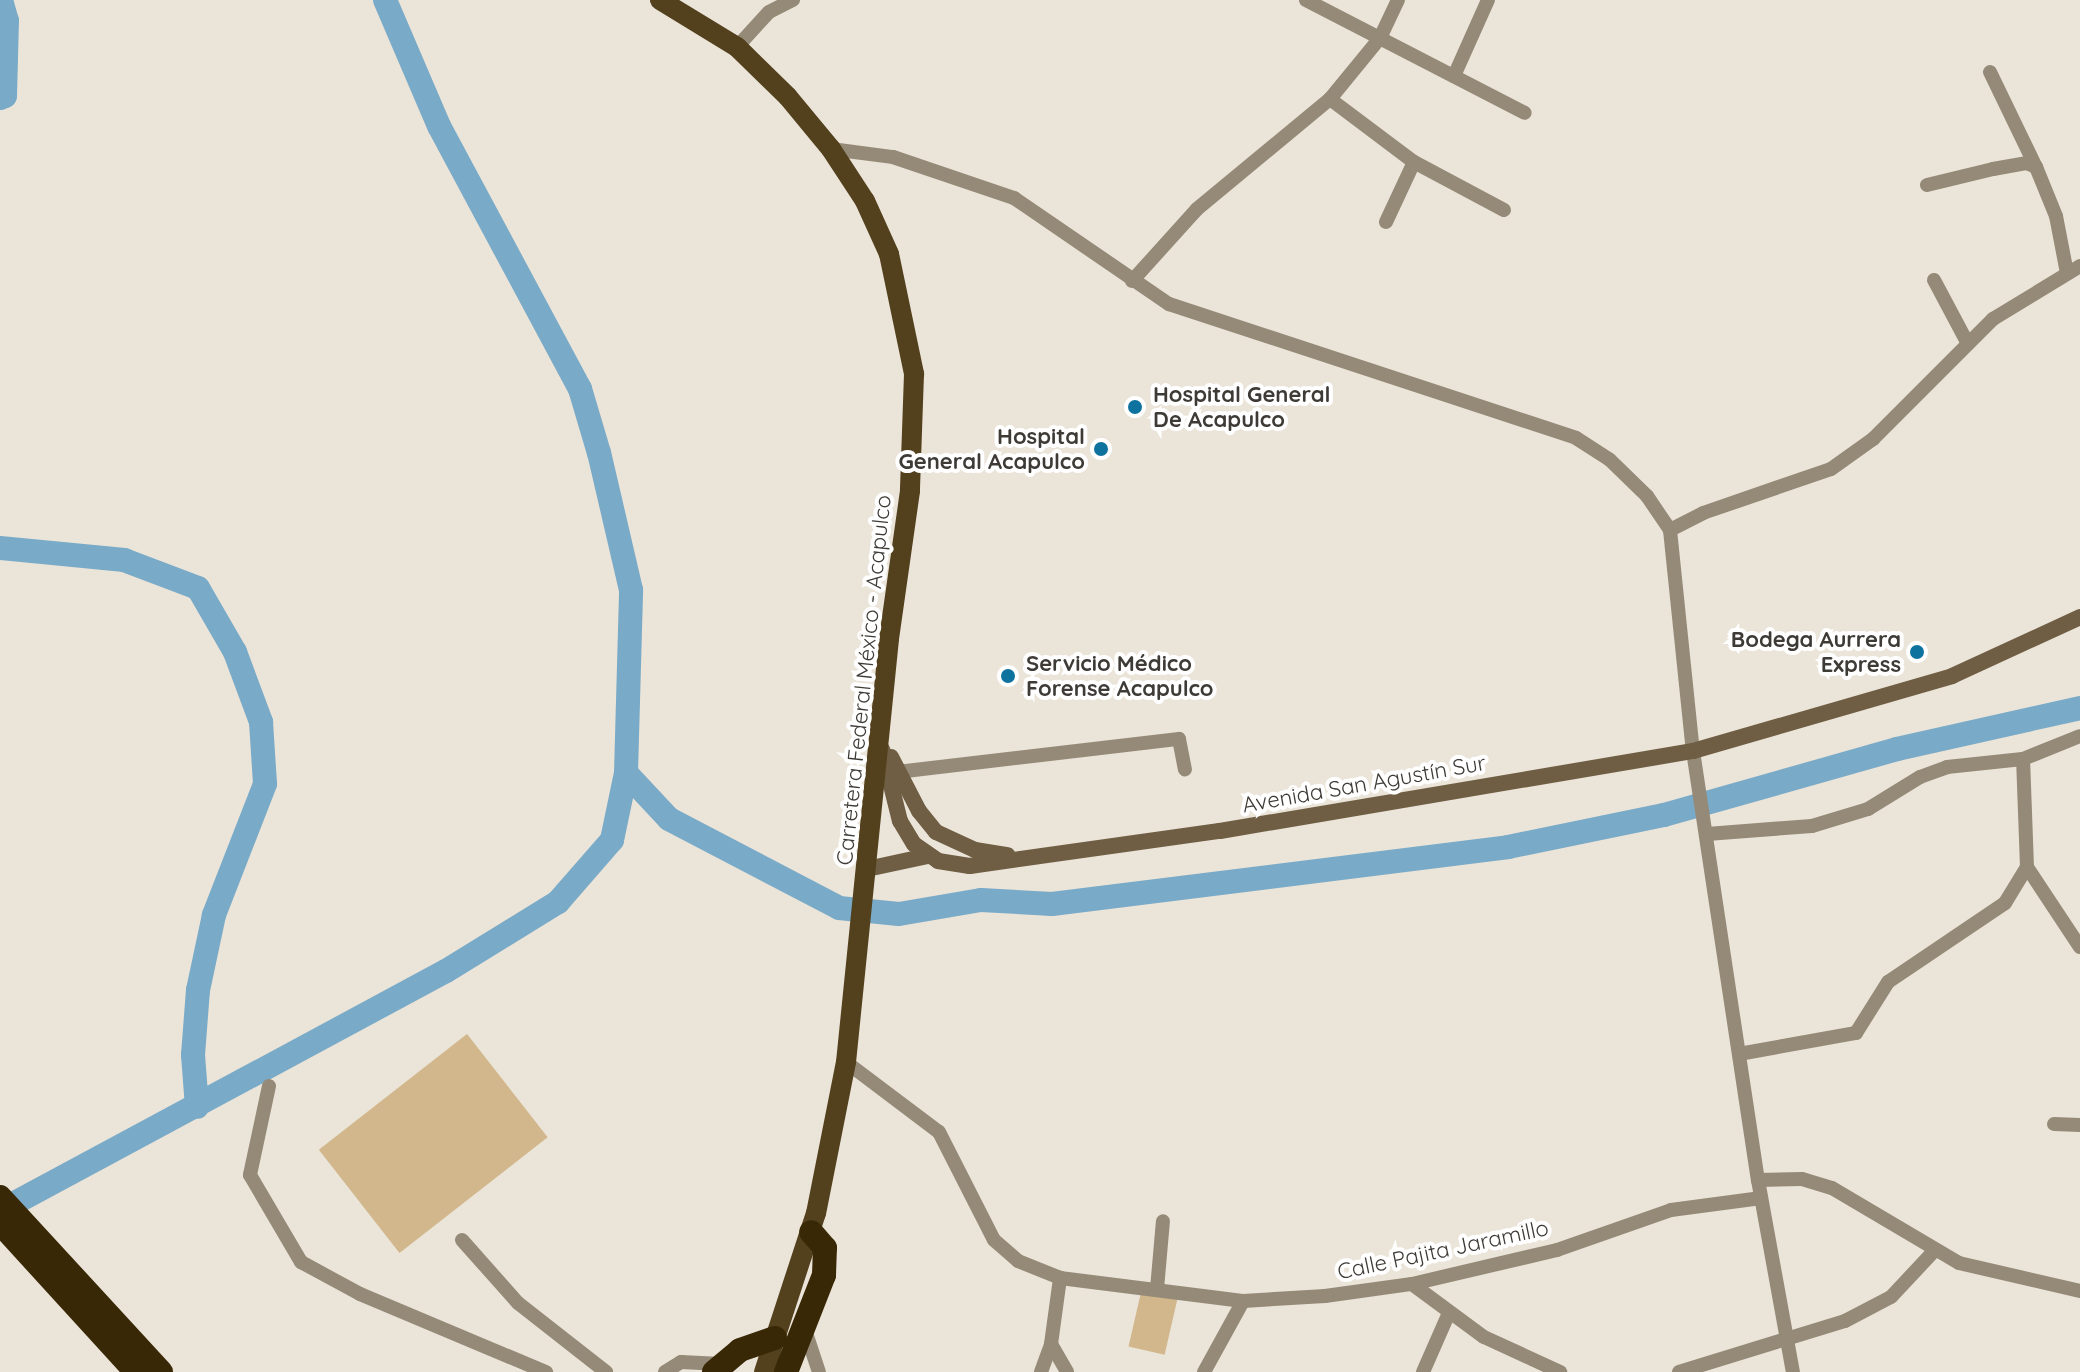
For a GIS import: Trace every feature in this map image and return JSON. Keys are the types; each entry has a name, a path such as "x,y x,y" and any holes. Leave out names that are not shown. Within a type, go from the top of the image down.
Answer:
{"highway":[{"path":"0,1197 136,1372"},
{"path":"0,1223 89,1310 171,1372"},
{"path":"786,1372 827,1256 811,1232"},
{"path":"717,1368 740,1350 773,1344"},
{"path":"137,1347 161,1372"}],"main road":[{"name":"Carretera Federal México - Acapulco","path":"660,0 737,47 788,97 831,149 865,201 889,254 914,374 910,491 879,731 860,946 846,1062 811,1232 764,1372"},
{"name":"Avenida San Agustín Sur","path":"927,856 970,866 1693,751 1952,676 2080,617"},
{"name":"Avenida San Agustín Sur","path":"879,731 919,811 936,832 955,842 998,854 1041,855"},
{"path":"866,878 927,856 900,821 879,731"},
{"path":"751,1372 773,1344"}],"street":[{"path":"737,47 769,12 793,0"},
{"path":"1306,0 1525,113"},
{"path":"1132,281 1197,209 1330,99 1380,38 1398,0"},
{"path":"1454,76 1488,0"},
{"path":"1670,530 1703,513 1831,469 1873,439 1968,344 2019,300 2073,269 2036,167 1990,72"},
{"path":"1330,99 1414,162 1504,210"},
{"path":"831,149 893,157 1014,198 1169,304 1576,438 1610,460 1647,496 1670,530 1693,751 1758,1180 1793,1372"},
{"path":"1386,222 1414,162"},
{"path":"1927,185 1993,169 2036,167"},
{"path":"1934,280 1968,344"},
{"path":"1706,830 1812,826 1868,809 1920,777 1947,767 2023,759 2080,736"},
{"path":"897,772 1179,739 1185,769"},
{"path":"2023,759 2027,867 2080,947"},
{"path":"1739,1054 1856,1033 1888,982 2005,903 2027,867"},
{"name":"Calle Pajita Jaramillo","path":"846,1062 939,1132 994,1240 1018,1261 1060,1278 1243,1301 1412,1284 1557,1250 1671,1210 1761,1198"},
{"path":"269,1086 250,1175 301,1262 360,1294 546,1372"},
{"path":"2054,1124 2080,1125"},
{"path":"1758,1180 1787,1177 1832,1188 1959,1263 2080,1291"},
{"path":"1157,1289 1163,1221"},
{"path":"462,1240 518,1303 606,1372"},
{"path":"1679,1372 1784,1336 1845,1321 1891,1297 1935,1250"},
{"path":"1041,1372 1051,1344 1060,1278"},
{"path":"1412,1284 1448,1315 1521,1357 1560,1372"},
{"path":"1204,1372 1243,1301"},
{"path":"1423,1372 1448,1315"},
{"path":"804,1327 819,1372"},
{"path":"1051,1344 1067,1372"},
{"path":"665,1372 681,1362 717,1368"}],"shaded area":[{"path":"467,1034 548,1137 400,1253 319,1150"},
{"path":"1142,1288 1178,1296 1165,1355 1129,1346"}],"waterway":[{"path":"0,98 5,96 7,21 1,0"},
{"path":"0,1211 446,971 558,902 612,840 626,773 631,590 599,453 580,389 439,126 385,0"},
{"path":"0,548 124,560 198,588 235,652 261,722 265,784 214,915 198,990 193,1055 197,1107"},
{"path":"626,773 669,819 839,908 899,914 981,900 1052,904 1508,847 1664,815 1897,749 2080,708"}],"place":[{"name":"Hospital General De Acapulco","path":"1135,407"},
{"name":"Hospital General Acapulco","path":"1101,449"},
{"name":"Bodega Aurrera Express","path":"1917,652"},
{"name":"Servicio Médico Forense Acapulco","path":"1008,676"}]}
